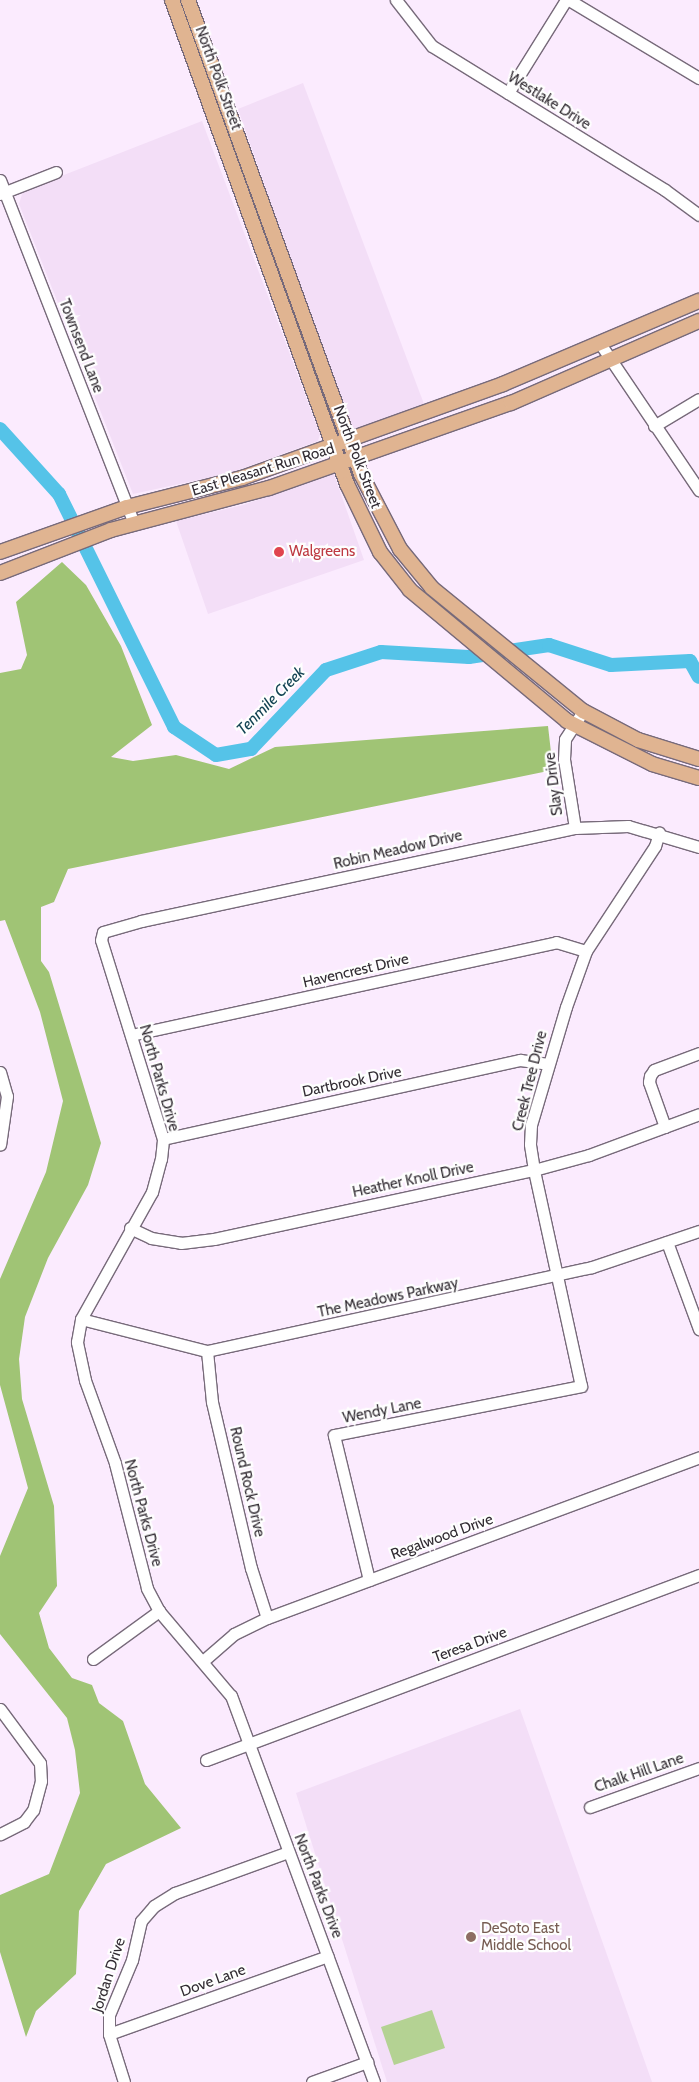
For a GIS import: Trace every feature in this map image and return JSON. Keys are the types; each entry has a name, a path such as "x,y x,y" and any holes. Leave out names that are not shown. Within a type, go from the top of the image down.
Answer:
{"main road":[{"name":"North Polk Street","path":"172,0 302,353 340,464 380,552 410,590 446,623 574,725 652,764 699,778"},
{"name":"North Polk Street","path":"188,0 367,490 400,549 432,588 583,711 638,740 699,759"},
{"path":"218,126 232,121"},
{"path":"245,198 259,193"},
{"name":"East Pleasant Run Road","path":"0,552 127,507 242,478 503,384 699,301"},
{"name":"East Pleasant Run Road","path":"0,573 111,530 248,494 340,464 511,403 699,321"},
{"path":"302,353 315,348"},
{"path":"503,384 511,403"},
{"path":"242,478 248,494"}],"street":[{"name":"Westlake Drive","path":"396,0 432,46 665,190 699,215"},
{"path":"508,93 568,0 699,78"},
{"path":"2,193 56,172"},
{"name":"Townsend Lane","path":"0,180 2,193 134,523"},
{"path":"599,342 609,360 699,490"},
{"path":"654,426 699,399"},
{"name":"Slay Drive","path":"575,828 564,759 565,739 583,711"},
{"name":"Robin Meadow Drive","path":"103,932 575,828 628,826 699,847"},
{"name":"Creek Tree Drive","path":"581,1386 534,1170 530,1144 531,1124 548,1064 586,951 655,846 659,834"},
{"name":"North Parks Drive","path":"103,932 101,940 109,970 131,1035 162,1139 161,1159 152,1192 80,1319 77,1342 85,1380 115,1463 147,1588 159,1611 231,1696 251,1743 288,1852 374,2082"},
{"name":"Havencrest Drive","path":"131,1035 556,942 586,951"},
{"path":"665,1127 649,1082 650,1076 654,1070 699,1054"},
{"name":"Dartbrook Drive","path":"162,1139 520,1060 548,1064"},
{"path":"0,1072 7,1096 0,1145"},
{"name":"Heather Knoll Drive","path":"130,1228 151,1238 181,1244 206,1240 534,1170 589,1155 699,1114"},
{"name":"The Meadows Parkway","path":"80,1319 207,1351 558,1276 699,1231"},
{"path":"667,1242 699,1329"},
{"name":"Round Rock Drive","path":"207,1351 212,1402 251,1568 267,1618"},
{"name":"Wendy Lane","path":"369,1580 334,1435 581,1386"},
{"name":"Regalwood Drive","path":"203,1661 234,1634 267,1618 699,1457"},
{"name":"Teresa Drive","path":"206,1760 699,1575"},
{"path":"93,1659 159,1611"},
{"path":"0,1710 40,1763 41,1781 32,1810 24,1822 0,1834"},
{"name":"Chalk Hill Lane","path":"590,1807 699,1768"},
{"name":"Jordan Drive","path":"124,2082 109,2034 109,2015 132,1960 142,1921 154,1906 175,1893 288,1852"},
{"name":"Dove Lane","path":"109,2034 328,1956"},
{"path":"312,2082 367,2062"}],"shaded area":[{"path":"303,83 424,404 350,431 238,109"},
{"path":"202,121 320,434 318,441 230,473 133,494 19,204 23,191"},
{"path":"334,474 364,560 208,614 176,521 243,505"},
{"name":"DeSoto East Middle School","path":"520,1709 652,2082 387,2082 296,1793"}],"green space":[{"path":"62,562 86,585 121,646 152,725 111,757 133,761 176,755 229,769 275,747 548,726 553,770 68,869 54,902 41,907 41,961 49,972 101,1143 88,1185 48,1258 25,1317 19,1359 22,1399 54,1506 57,1586 39,1613 49,1648 72,1678 92,1685 99,1703 123,1721 145,1784 181,1828 106,1864 79,1911 76,1974 36,2011 26,2037 0,1952 0,1895 49,1874 80,1793 75,1750 67,1718 0,1634 0,1556 28,1488 0,1385 0,1279 46,1172 63,1101 40,1012 5,920 0,921 0,673 21,669 27,655 16,602"},
{"path":"432,2010 445,2048 394,2065 381,2027"}],"waterway":[{"name":"Tenmile Creek","path":"0,429 59,494 174,727 216,755 251,749 326,670 381,652 469,657 549,645 611,665 690,661 699,677"}],"place":[{"name":"Walgreens","path":"279,552"},
{"name":"DeSoto East Middle School","path":"471,1937"}]}
